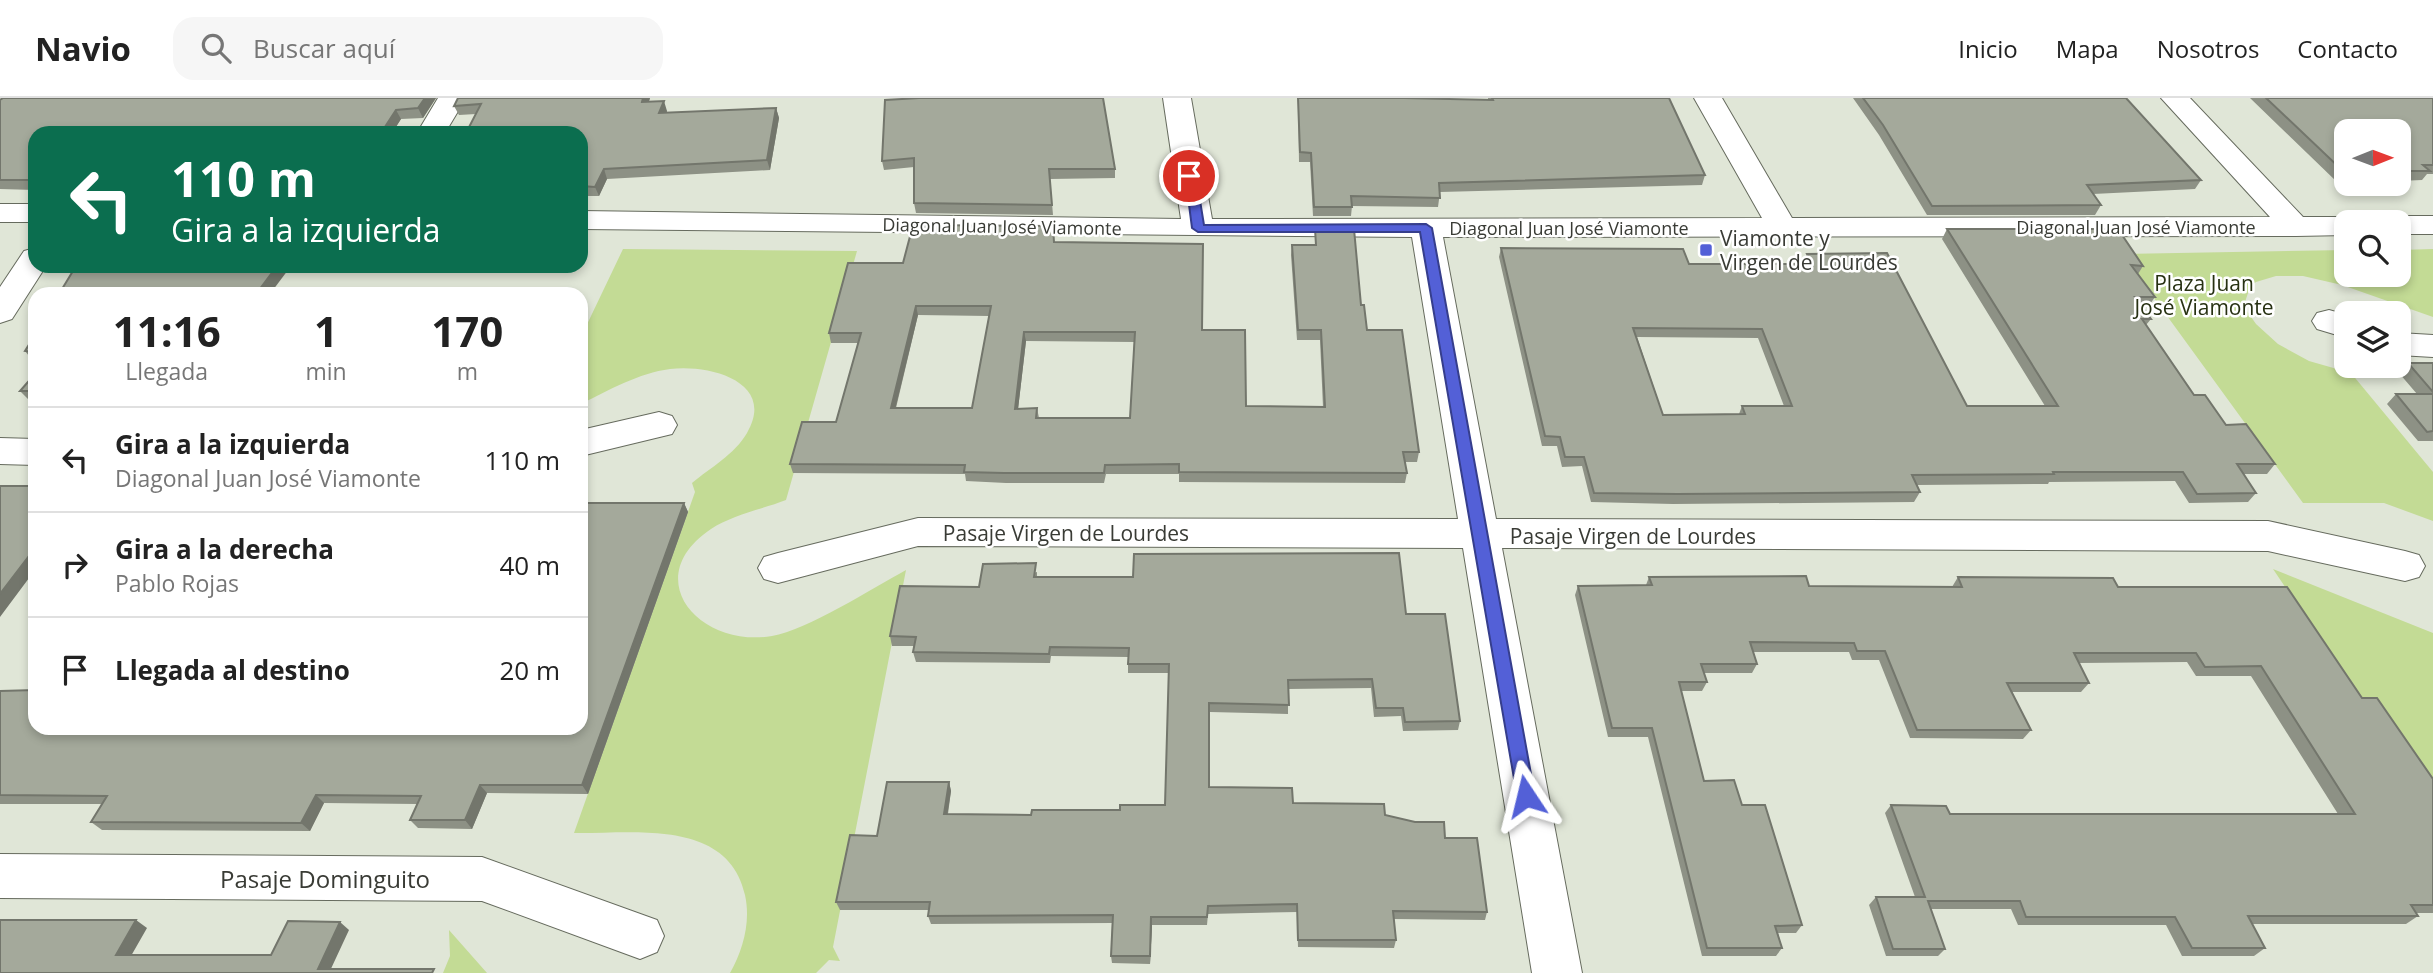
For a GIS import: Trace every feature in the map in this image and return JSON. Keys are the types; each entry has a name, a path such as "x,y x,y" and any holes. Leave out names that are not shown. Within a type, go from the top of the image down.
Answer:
{"street":[{"path":"435,126 452,98"},
{"path":"1177,98 1198,228"},
{"path":"1708,98 1783,228"},
{"path":"2175,98 2296,227"},
{"path":"0,213 28,213"},
{"name":"Diagonal Juan José Viamonte","path":"588,220 1198,228 2334,226"},
{"path":"2411,225 2433,225"},
{"path":"1426,228 1557,973"},
{"path":"0,312 28,269"},
{"path":"2411,345 2433,346"},
{"path":"588,441 659,425"},
{"path":"0,451 28,452"},
{"name":"Pasaje Virgen de Lourdes","path":"778,568 918,532 2268,537 2405,566"},
{"name":"Pasaje Dominguito","path":"0,876 482,879 640,936"}],"green space":[{"path":"623,249 857,251 786,500 738,516 711,529 690,548 679,568 679,588 687,605 701,620 721,631 745,637 772,636 803,626 906,570 833,947 840,961 829,960 816,973 730,973 745,936 747,905 735,870 719,853 699,842 675,836 623,832 574,833 695,492 692,483 736,448 747,433 754,415 753,400 746,389 734,380 719,373 685,368 647,374 588,401 588,322"},
{"path":"2433,249 2433,317 2411,309 2411,301 2388,301 2348,287 2411,287 2411,250"},
{"name":"Plaza Juan José Viamonte","path":"2334,250 2334,283 2303,276 2276,276 2256,282 2250,287 2245,302 2247,311 2256,324 2278,344 2309,361 2334,368 2334,378 2355,378 2433,472 2433,521 2384,503 2303,503 2122,254"},
{"path":"2273,569 2433,633 2433,805"},
{"path":"449,930 487,973 443,973 450,956"}],"building":[{"path":"425,98 418,108 396,110 386,126 28,126 28,180 0,180 0,100"},
{"path":"458,98 643,98 642,102 664,101 659,113 776,108 767,160 604,169 595,187 588,186 588,126 470,126 481,104 454,106"},
{"path":"1103,98 1115,169 1049,169 1052,205 914,203 914,158 882,161 885,100"},
{"path":"1298,98 1669,98 1705,175 1439,183 1440,198 1351,196 1352,207 1314,207 1311,153 1300,152"},
{"path":"1863,98 2126,98 2201,180 2087,185 2101,205 1932,206 1883,125"},
{"path":"2266,98 2433,98 2433,165 2423,165 2430,171 2412,171 2412,119 2334,119 2334,163"},
{"path":"913,225 1053,226 1054,242 1203,244 1202,330 1245,330 1246,406 1325,407 1321,330 1298,330 1292,245 1316,245 1315,229 1354,229 1361,305 1364,305 1367,330 1402,330 1419,452 1403,452 1407,473 1179,472 1179,464 1105,465 1104,473 1004,473 964,472 965,465 790,464 802,422 836,422 861,333 829,333 848,263 903,263","holes":["916,306 991,306 972,408 891,408","1024,332 1135,332 1130,418 1036,418 1037,408 1015,409"]},
{"path":"1947,229 2118,229 2143,266 2131,265 2155,297 2135,297 2151,319 2142,319 2194,395 2205,395 2226,425 2246,424 2275,464 2237,464 2256,493 2197,494 2183,472 2053,472 2054,474 1912,475 1920,492 1594,493 1584,457 1565,457 1560,437 1545,436 1501,248 1683,249 1689,264 1812,264 1807,254 1887,253 1967,406 2058,406","holes":["1633,328 1762,329 1792,406 1742,406 1745,414 1663,415"]},
{"path":"72,273 272,273 261,287 63,287"},
{"path":"2411,363 2433,363 2433,392 2411,366"},
{"path":"28,382 28,391 20,391"},
{"path":"2396,394 2433,394 2433,431 2427,432"},
{"path":"0,486 28,486 28,557 0,594"},
{"path":"588,503 684,503 582,785 480,785 465,820 410,820 421,796 316,795 301,823 91,822 107,796 0,795 0,691 28,690 28,735 588,735"},
{"path":"1399,553 1406,614 1445,614 1460,721 1405,722 1403,708 1376,708 1372,679 1288,680 1289,705 1209,703 1209,787 1292,788 1293,803 1384,804 1385,815 1415,822 1444,822 1445,838 1477,838 1487,912 1393,911 1396,940 1298,940 1297,904 1208,906 1207,917 1151,917 1150,956 1111,956 1113,915 928,916 930,902 836,902 850,835 877,836 887,782 949,782 944,814 1031,815 1032,810 1120,810 1120,805 1165,805 1169,664 1128,664 1129,648 1050,647 1049,654 913,652 916,637 890,636 900,586 979,587 983,564 1036,563 1034,577 1133,577 1134,554"},
{"path":"1806,576 1809,586 1962,587 1958,577 2113,578 2118,587 2287,587 2362,698 2377,698 2433,779 2433,905 2411,905 2418,916 2248,916 2265,948 2192,948 2175,917 2026,917 2020,901 1928,901 1945,949 1893,949 1876,897 1925,897 1891,805 1946,806 1950,814 2355,814 2261,666 2205,667 2196,653 2074,653 2089,683 2007,683 2031,730 1917,730 1885,651 1857,651 1854,643 1750,642 1757,664 1701,664 1707,682 1679,682 1704,781 1734,780 1742,805 1765,805 1802,925 1775,926 1782,948 1707,948 1652,728 1612,728 1578,586 1652,585 1649,577"},
{"path":"0,920 136,920 116,955 271,955 288,921 340,922 318,969 434,969 432,973 0,973"}],"place":[{"name":"Viamonte y Virgen de Lourdes","path":"1706,250"}],"route":[{"path":"1189,176 1198,228 1426,228 1526,796"}]}
